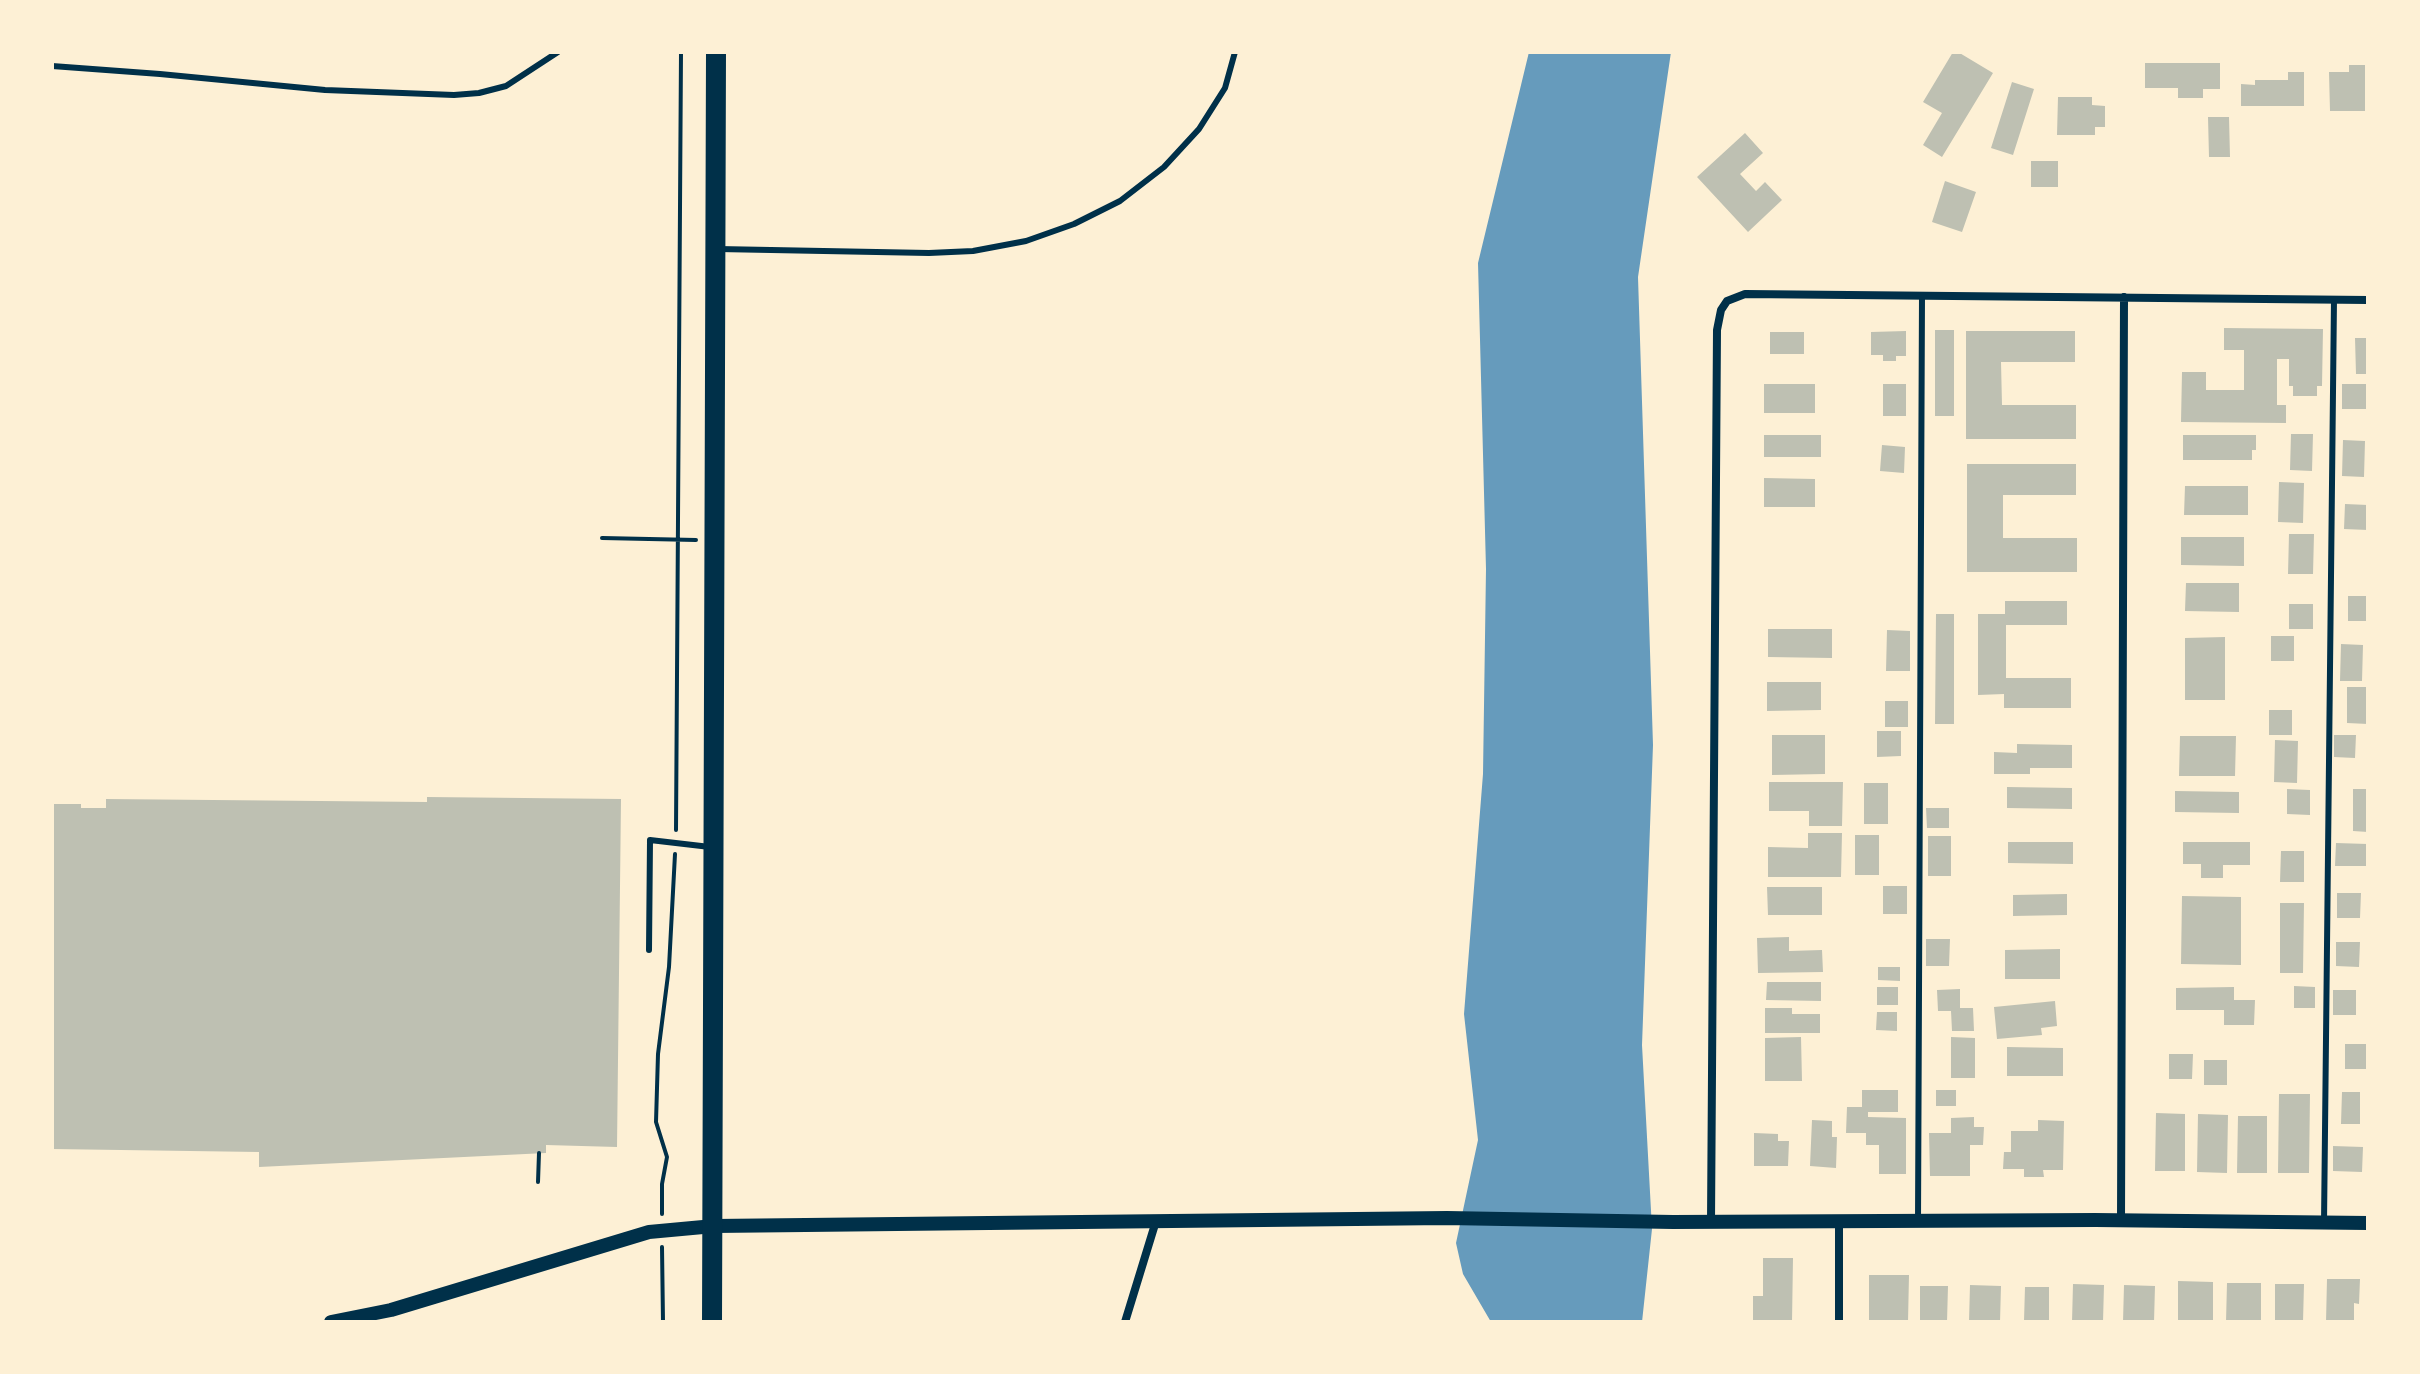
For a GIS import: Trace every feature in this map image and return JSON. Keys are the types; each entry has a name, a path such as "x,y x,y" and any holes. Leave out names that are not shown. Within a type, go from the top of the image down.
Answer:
{"main road":[{"path":"712,1322 716,52"}],"street":[{"path":"1711,1221 1717,330 1721,310 1727,301 1745,294 2368,300"},
{"path":"2121,1220 2124,297"},
{"path":"331,1322 391,1310 649,1232 714,1226 1447,1218 1673,1222 2121,1220 2368,1223"},
{"path":"1125,1322 1157,1220"},
{"path":"1839,1221 1839,1322"}],"lane":[{"path":"52,66 325,90 454,95 506,86 558,52"},
{"path":"715,249 973,251 1026,241 1074,224 1120,201 1164,167 1199,129 1225,88 1235,52"},
{"path":"1918,1220 1922,295"},
{"path":"2324,1223 2334,299"},
{"path":"649,950 650,840 714,847"}],"path":[{"path":"662,1192 667,1157 656,1122 658,1054 662,999 669,967 676,843 681,52"},
{"path":"602,538 714,541"},
{"path":"538,1182 539,1153"},
{"path":"662,1261 663,1322"}],"water":[{"path":"1529,52 1671,52 1638,277 1653,745 1642,1045 1652,1229 1642,1322 1491,1322 1463,1274 1456,1243 1478,1140 1464,1014 1483,774 1486,569 1478,263"}],"building":[{"path":"1953,52 1993,73 1942,157 1923,145 1942,113 1923,102"},
{"path":"2145,63 2220,63 2220,89 2203,89 2203,98 2178,98 2178,88 2145,88"},
{"path":"2349,65 2365,65 2365,111 2330,111 2329,72 2349,72"},
{"path":"2288,72 2304,72 2304,106 2241,106 2241,84 2255,85 2255,80 2288,80"},
{"path":"2012,82 2034,89 2013,155 1991,148"},
{"path":"2058,97 2092,97 2092,105 2105,106 2105,127 2095,127 2095,135 2057,135"},
{"path":"2208,117 2229,117 2230,157 2209,157"},
{"path":"1745,133 1763,153 1740,174 1756,191 1765,182 1782,200 1748,232 1697,177"},
{"path":"2031,161 2058,161 2058,187 2031,187"},
{"path":"1945,181 1976,192 1962,232 1932,222"},
{"path":"2224,328 2323,329 2322,386 2317,386 2317,396 2293,396 2293,386 2289,386 2289,359 2277,359 2277,405 2286,405 2286,423 2181,422 2182,372 2206,372 2206,390 2244,390 2244,350 2224,350"},
{"path":"1935,330 1954,330 1954,416 1935,416"},
{"path":"1906,331 1906,356 1896,356 1896,361 1883,361 1883,355 1871,355 1871,332"},
{"path":"1966,331 2075,331 2075,362 2001,362 2002,405 2076,405 2076,439 1966,439"},
{"path":"1770,332 1804,332 1804,354 1770,354"},
{"path":"2355,338 2368,338 2368,374 2356,374"},
{"path":"1764,384 1815,384 1815,413 1764,413"},
{"path":"1883,384 1906,384 1906,416 1883,416"},
{"path":"2342,384 2366,384 2366,409 2342,409"},
{"path":"2291,434 2313,434 2312,471 2290,470"},
{"path":"1764,435 1821,435 1821,457 1764,457"},
{"path":"2183,435 2256,435 2256,450 2252,450 2252,460 2183,460"},
{"path":"2343,440 2365,441 2364,477 2342,476"},
{"path":"1882,445 1905,447 1904,473 1880,471"},
{"path":"1967,464 2076,464 2076,495 2003,495 2003,538 2077,538 2077,572 1967,572"},
{"path":"1764,478 1815,479 1815,507 1764,507"},
{"path":"2279,482 2304,483 2303,523 2278,522"},
{"path":"2185,486 2248,486 2248,515 2184,515"},
{"path":"2345,504 2368,505 2368,530 2344,529"},
{"path":"2289,534 2314,534 2313,574 2288,574"},
{"path":"2181,537 2244,537 2244,566 2181,565"},
{"path":"2186,583 2239,583 2239,612 2185,611"},
{"path":"2348,596 2368,596 2368,621 2348,621"},
{"path":"2005,601 2067,601 2067,625 2006,625 2006,678 2071,678 2071,708 2004,708 2004,694 1978,695 1978,614 2005,614"},
{"path":"2289,604 2313,604 2313,629 2289,629"},
{"path":"1936,614 1954,614 1954,724 1935,724"},
{"path":"1768,629 1832,629 1832,658 1768,657"},
{"path":"1887,630 1910,631 1910,671 1886,671"},
{"path":"2271,636 2294,636 2294,661 2271,661"},
{"path":"2225,637 2225,700 2185,700 2185,638"},
{"path":"2341,644 2363,645 2362,681 2340,681"},
{"path":"1767,682 1821,682 1821,710 1767,711"},
{"path":"2347,687 2368,687 2368,724 2347,723"},
{"path":"1885,701 1908,701 1908,727 1885,727"},
{"path":"2269,710 2292,710 2292,735 2269,735"},
{"path":"1877,731 1901,731 1901,756 1877,757"},
{"path":"1772,735 1825,735 1825,774 1772,775"},
{"path":"2334,735 2356,735 2355,758 2334,757"},
{"path":"2180,736 2236,736 2235,776 2179,776"},
{"path":"2275,740 2298,741 2297,783 2274,782"},
{"path":"2017,744 2072,745 2072,768 2030,768 2030,774 1994,774 1994,752 2017,753"},
{"path":"1769,782 1843,782 1842,826 1809,826 1809,811 1769,811"},
{"path":"1864,783 1888,783 1888,824 1864,824"},
{"path":"2007,787 2072,788 2072,809 2007,808"},
{"path":"2287,789 2310,790 2310,815 2287,814"},
{"path":"2353,789 2368,789 2368,832 2353,831"},
{"path":"2175,791 2239,792 2239,813 2175,812"},
{"path":"427,797 621,799 617,1147 546,1145 546,1153 259,1167 259,1152 52,1149 52,804 106,808 106,799 427,802"},
{"path":"1926,808 1949,808 1949,828 1927,828"},
{"path":"1808,833 1842,833 1841,877 1768,877 1768,847 1808,848"},
{"path":"1855,835 1879,835 1879,875 1855,875"},
{"path":"1928,836 1951,836 1951,876 1928,876"},
{"path":"2008,842 2073,842 2073,864 2008,863"},
{"path":"2183,842 2250,842 2250,865 2223,865 2223,878 2201,878 2201,864 2183,864"},
{"path":"2336,843 2368,844 2368,866 2335,866"},
{"path":"2281,851 2304,851 2304,882 2280,882"},
{"path":"1883,886 1907,886 1907,914 1883,914"},
{"path":"1767,887 1822,887 1822,915 1768,915"},
{"path":"2337,893 2361,893 2360,918 2337,918"},
{"path":"2067,894 2067,915 2013,916 2013,895"},
{"path":"2182,896 2241,897 2241,965 2181,964"},
{"path":"2280,903 2304,903 2303,973 2280,973"},
{"path":"1789,937 1789,951 1822,950 1823,972 1758,973 1757,938"},
{"path":"1926,939 1950,939 1949,966 1926,966"},
{"path":"2336,942 2360,942 2359,967 2336,966"},
{"path":"2060,949 2060,979 2005,979 2005,950"},
{"path":"1878,967 1900,967 1900,981 1878,980"},
{"path":"1767,982 1821,982 1821,1001 1766,1000"},
{"path":"2294,986 2315,987 2315,1008 2294,1008"},
{"path":"1877,987 1898,987 1898,1005 1877,1005"},
{"path":"2234,987 2234,1000 2255,1000 2254,1025 2224,1025 2224,1010 2176,1010 2176,988"},
{"path":"1960,989 1960,1008 1973,1008 1974,1031 1952,1031 1951,1011 1938,1011 1937,990"},
{"path":"2333,990 2356,990 2356,1015 2333,1015"},
{"path":"2055,1001 2057,1026 2041,1028 2042,1035 1997,1039 1994,1007"},
{"path":"1765,1008 1792,1008 1792,1014 1820,1014 1820,1033 1765,1033"},
{"path":"1877,1012 1897,1012 1897,1031 1876,1030"},
{"path":"1801,1037 1802,1081 1765,1081 1765,1038"},
{"path":"1951,1037 1975,1038 1975,1078 1951,1078"},
{"path":"2345,1044 2368,1044 2368,1069 2345,1069"},
{"path":"2007,1047 2063,1048 2063,1076 2007,1076"},
{"path":"2169,1054 2193,1054 2192,1079 2169,1079"},
{"path":"2204,1060 2227,1060 2227,1085 2204,1085"},
{"path":"1862,1090 1898,1090 1898,1112 1868,1112 1868,1117 1906,1118 1906,1174 1879,1174 1879,1145 1866,1145 1866,1133 1846,1133 1847,1107 1862,1107"},
{"path":"1936,1090 1956,1090 1956,1106 1936,1106"},
{"path":"2342,1092 2360,1092 2360,1124 2341,1124"},
{"path":"2279,1094 2310,1094 2309,1173 2278,1173"},
{"path":"2156,1113 2185,1114 2185,1171 2155,1171"},
{"path":"2198,1114 2228,1115 2227,1173 2197,1172"},
{"path":"2238,1116 2267,1116 2267,1173 2237,1173"},
{"path":"1974,1117 1974,1127 1984,1127 1983,1145 1970,1145 1970,1176 1930,1176 1929,1133 1951,1133 1951,1118"},
{"path":"1812,1120 1832,1121 1832,1137 1837,1137 1836,1168 1810,1166"},
{"path":"2038,1120 2064,1121 2063,1170 2043,1170 2044,1177 2024,1177 2024,1169 2003,1169 2004,1152 2011,1152 2011,1131 2038,1131"},
{"path":"1754,1133 1778,1134 1778,1141 1789,1141 1788,1166 1754,1166"},
{"path":"2333,1146 2363,1147 2362,1172 2333,1171"},
{"path":"1763,1258 1793,1258 1792,1322 1753,1322 1753,1296 1763,1296"},
{"path":"1869,1275 1909,1275 1908,1322 1869,1322"},
{"path":"2327,1279 2360,1279 2359,1304 2354,1303 2354,1322 2326,1322"},
{"path":"2178,1281 2213,1282 2213,1322 2178,1322"},
{"path":"2227,1283 2261,1283 2261,1322 2226,1322"},
{"path":"2073,1284 2104,1285 2103,1322 2072,1322"},
{"path":"2275,1284 2304,1284 2303,1322 2275,1322"},
{"path":"1970,1285 2001,1286 2000,1322 1969,1322"},
{"path":"2124,1285 2155,1286 2154,1322 2123,1322"},
{"path":"1920,1286 1948,1286 1947,1322 1920,1322"},
{"path":"2025,1287 2049,1287 2049,1322 2024,1321"}]}
